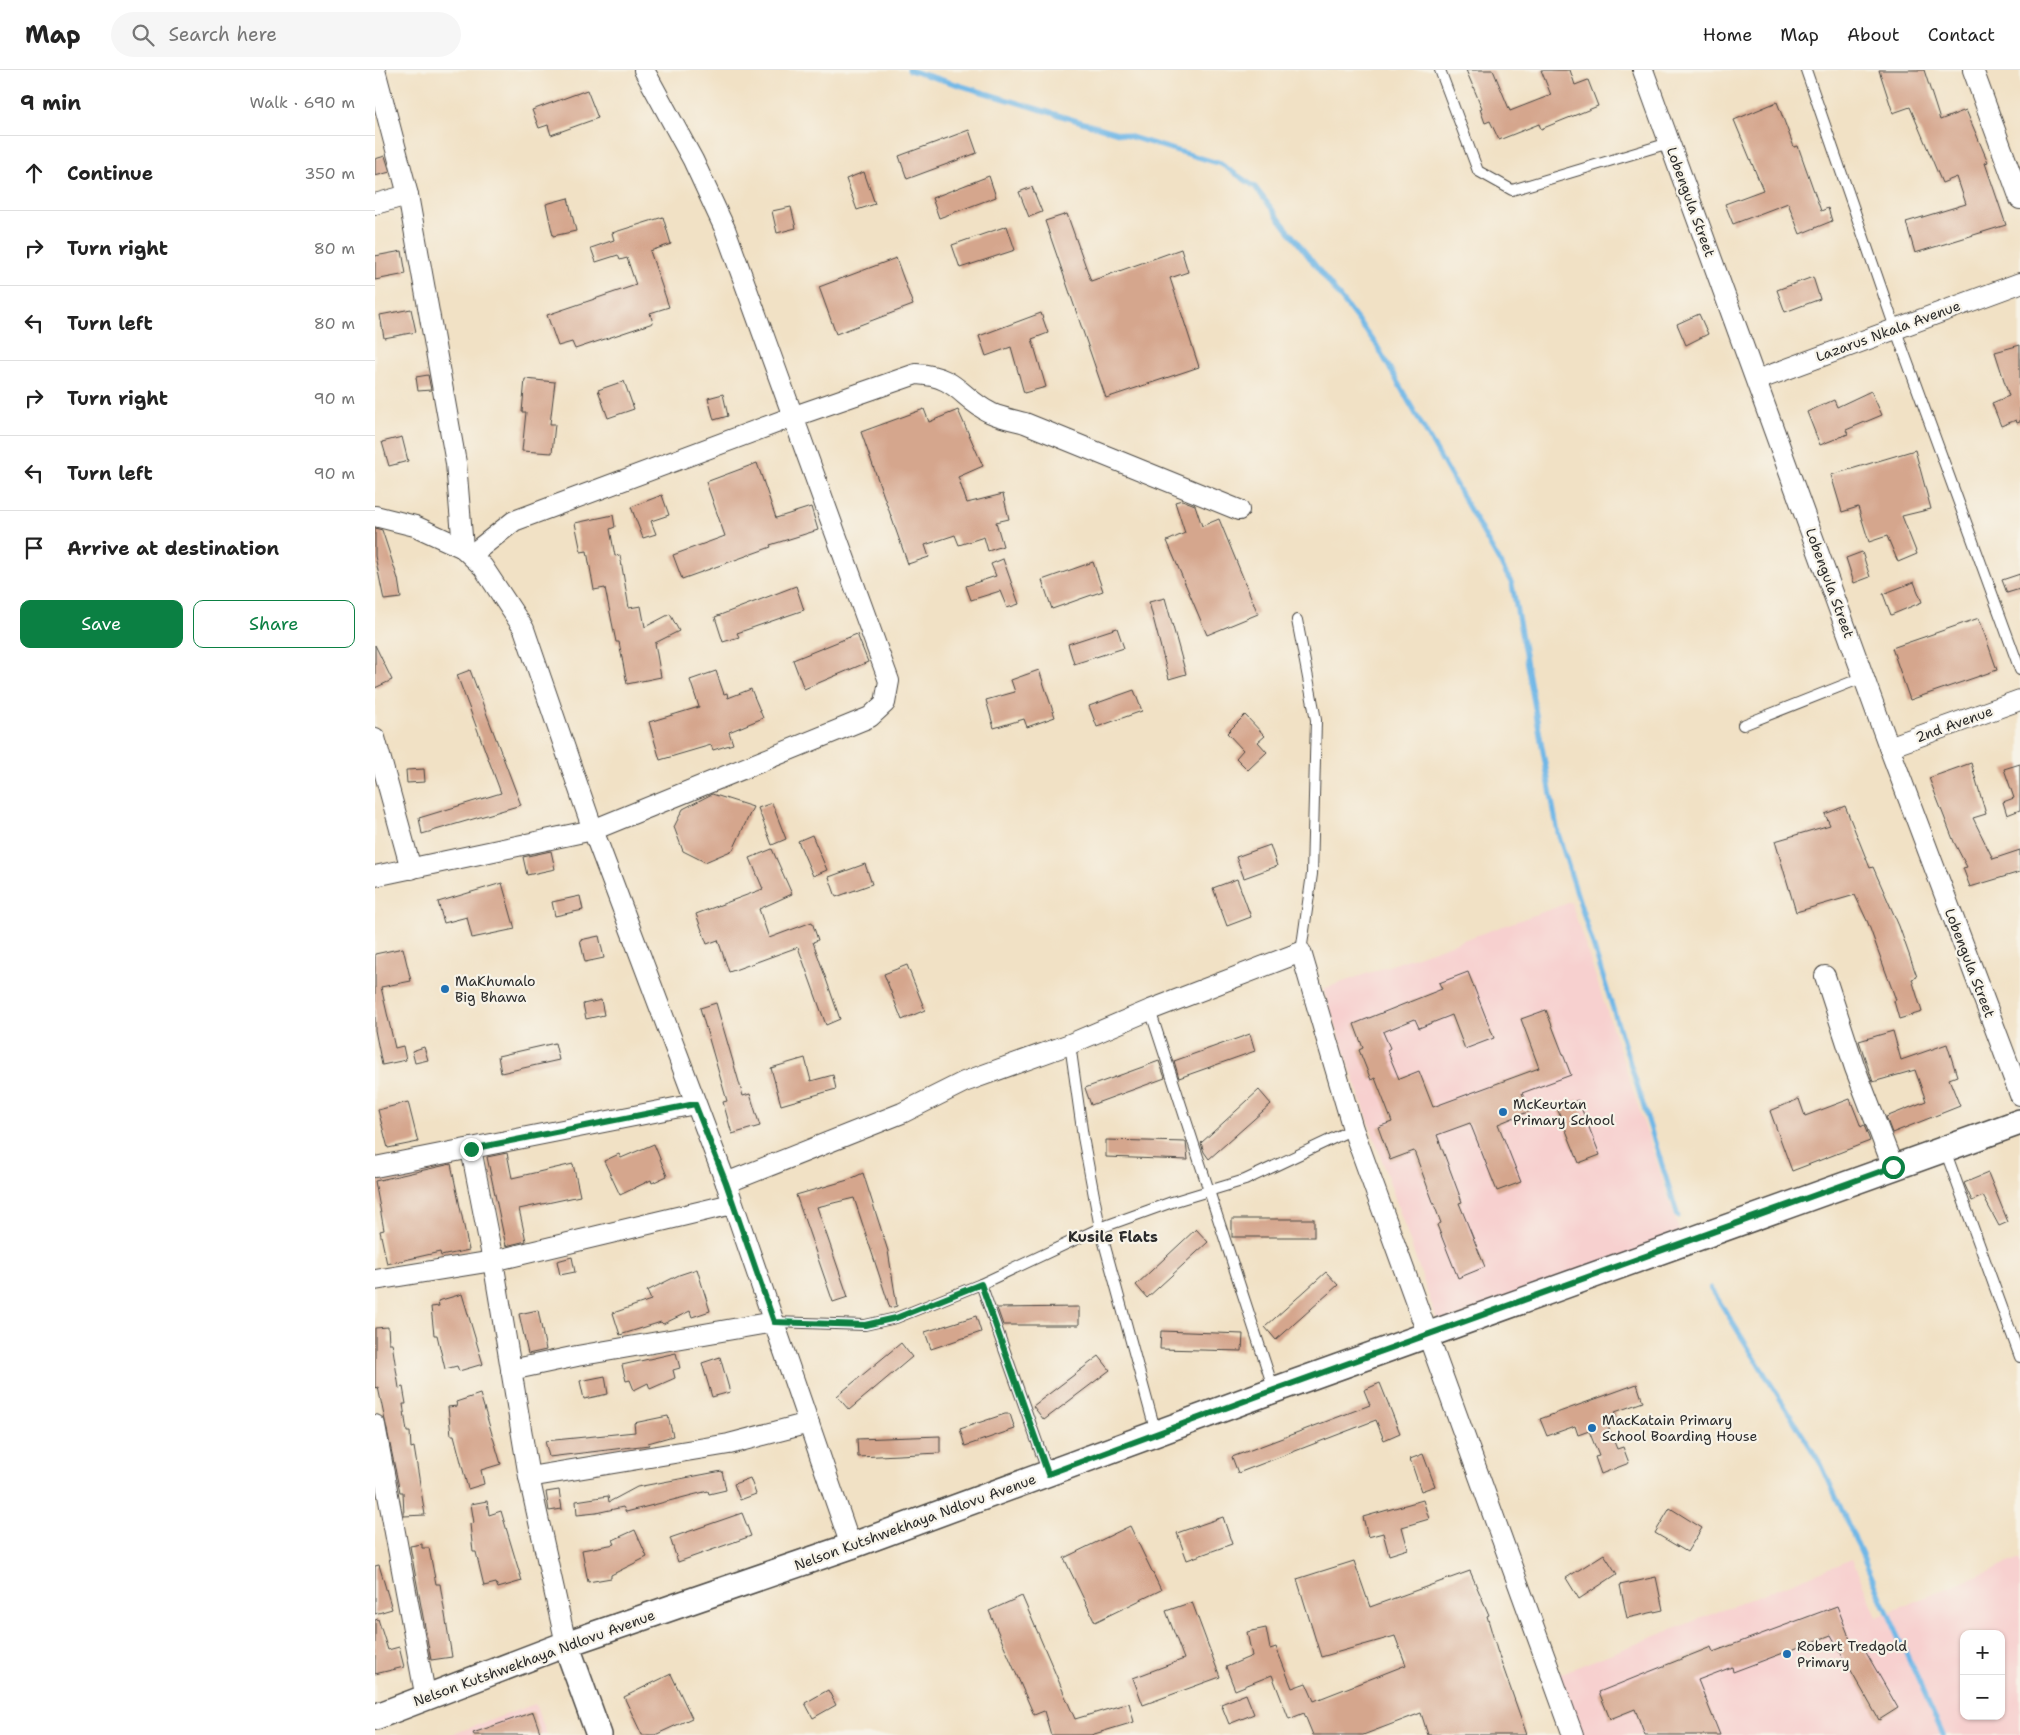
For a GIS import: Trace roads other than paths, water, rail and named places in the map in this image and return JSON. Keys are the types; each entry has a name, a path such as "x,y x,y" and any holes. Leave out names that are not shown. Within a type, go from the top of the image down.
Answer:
{"street":[{"path":"375,70 408,195 456,464 467,552"},
{"path":"375,876 593,830 870,717 885,704 889,681 725,229 693,160 644,70"},
{"name":"Lobengula Street","path":"1643,70 1757,380 1863,677 2020,1095"},
{"path":"1973,70 2020,199"},
{"path":"375,204 408,195"},
{"name":"Lazarus Nkala Avenue","path":"1757,380 2020,283"},
{"path":"467,552 514,522 792,417 916,374 934,375 959,388 991,413 1025,423 1239,510"},
{"path":"375,516 415,526 467,552 499,590 524,629 593,830 726,1183 851,1546"},
{"name":"2nd Avenue","path":"1889,747 2020,700"},
{"path":"375,738 411,869"},
{"path":"726,1183 902,1113 963,1082 1069,1044 1150,1010 1301,952 1353,1129 1426,1335 1573,1735"},
{"path":"1825,976 1855,1068 1893,1167"},
{"path":"375,1167 695,1104"},
{"name":"Nelson Kutshwekhaya Ndlovu Avenue","path":"375,1717 566,1644 851,1546 1048,1474 1156,1432 2020,1122"},
{"path":"471,1149 493,1261 529,1477 566,1644 599,1735"},
{"path":"375,1280 493,1261 732,1204"},
{"path":"511,1370 595,1352 774,1322"},
{"path":"529,1477 729,1444 809,1423"},
{"path":"375,1425 426,1699"}],"lane":[{"path":"1440,70 1478,170 1512,190 1669,143"},
{"path":"1806,70 1895,328 2020,670"},
{"path":"1297,620 1316,720 1312,874 1301,952"},
{"path":"1743,726 1863,677"},
{"path":"1150,1010 1274,1390"},
{"path":"1069,1044 1100,1228 1156,1432"},
{"path":"774,1322 865,1325 896,1318 981,1284 1100,1228 1209,1190 1245,1180 1275,1168 1353,1129"},
{"path":"1945,1149 2020,1357"},
{"path":"981,1284 1048,1474"}],"waterway":[{"path":"909,70 1221,164 1255,187 1376,344 1512,584 1558,833 1678,1216"},
{"path":"1711,1288 1822,1466 1943,1735"}],"place":[{"name":"MaKhumalo Big Bhawa","path":"445,989"},
{"name":"McKeurtan Primary School","path":"1503,1112"},
{"name":"MacKatain Primary School Boarding House","path":"1592,1428"},
{"name":"Robert Tredgold Primary","path":"1787,1654"}],"district":[{"name":"Kusile Flats","path":"1113,1237"}]}
